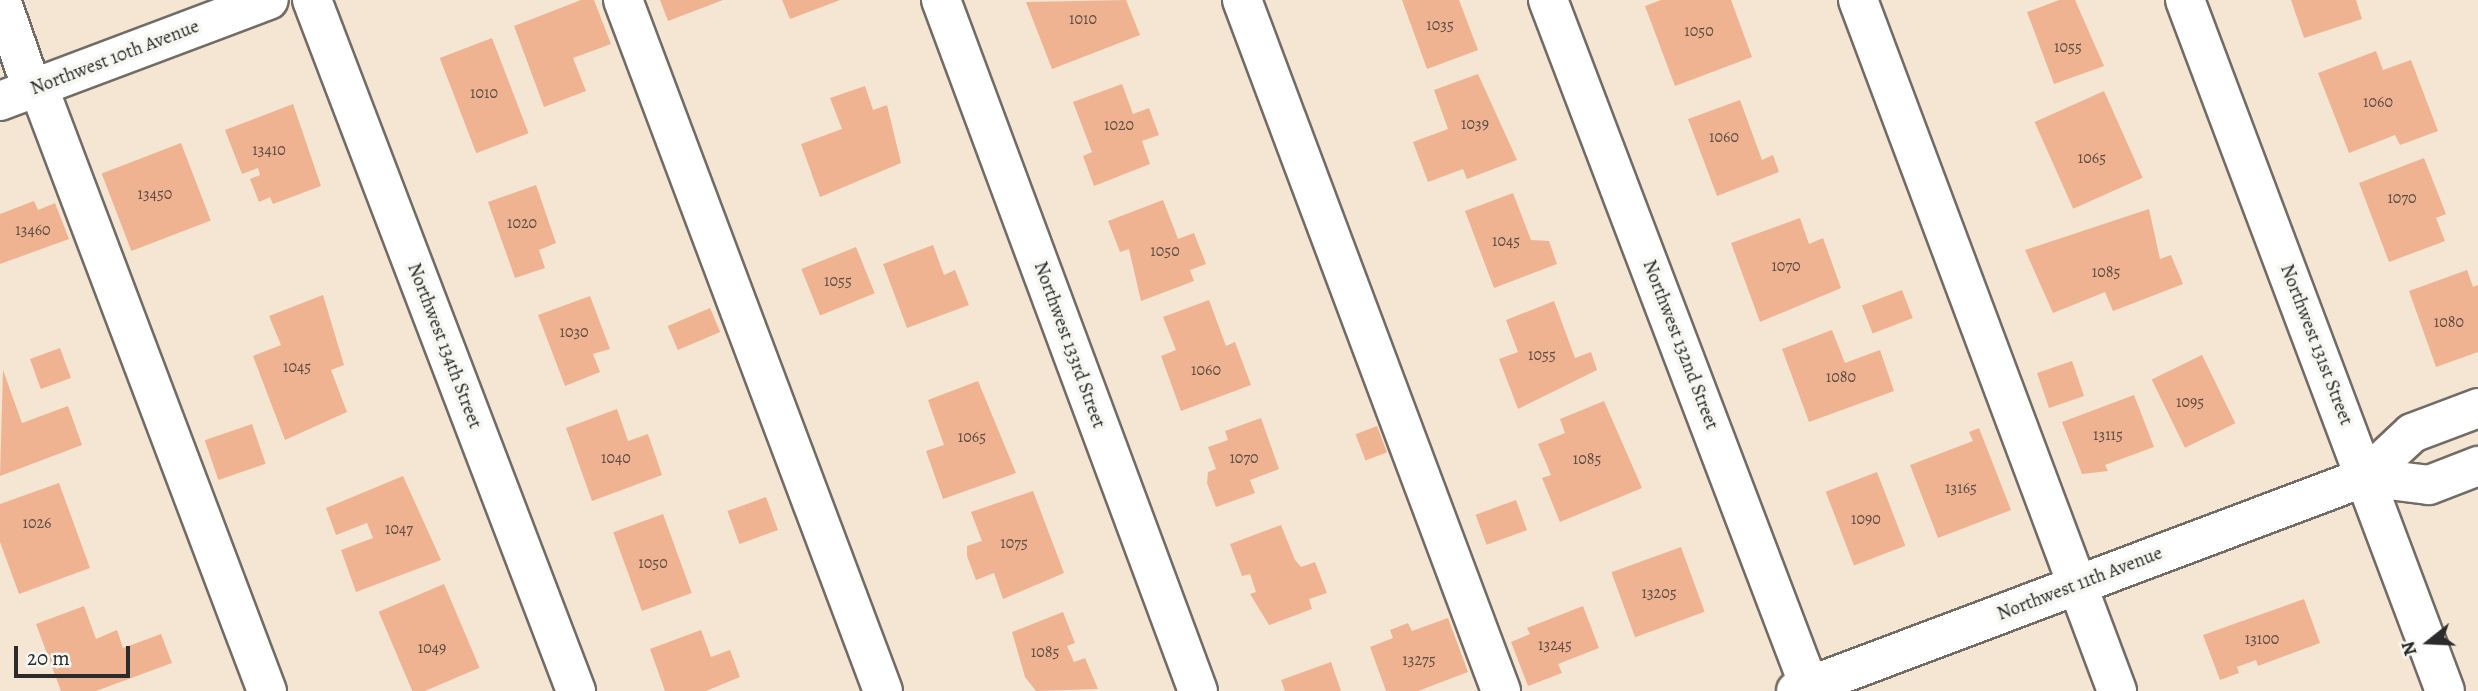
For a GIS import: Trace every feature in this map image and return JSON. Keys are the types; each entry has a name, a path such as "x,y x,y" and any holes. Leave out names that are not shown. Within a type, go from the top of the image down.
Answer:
{"street":[{"path":"1,0 24,92 267,691"},
{"name":"Northwest 10th Avenue","path":"24,92 269,0"},
{"name":"Northwest 134th Street","path":"312,0 576,691"},
{"path":"623,0 883,691"},
{"name":"Northwest 133rd Street","path":"941,0 1197,690"},
{"path":"1242,0 1501,691"},
{"name":"Northwest 132nd Street","path":"1548,0 1805,689"},
{"path":"1858,0 2118,691"},
{"name":"Northwest 131st Street","path":"2185,0 2445,691"},
{"name":"Northwest 11th Avenue","path":"1805,689 2365,477 2412,433 2478,408"},
{"name":"Northwest 11th Avenue","path":"2365,477 2429,485 2478,466"}],"building":[{"path":"581,0 594,0 611,44 573,58 586,91 544,107 514,26"},
{"path":"660,0 723,0 668,21"},
{"path":"782,0 840,0 790,19"},
{"path":"1126,0 1140,35 1052,69 1026,2"},
{"path":"1402,0 1459,0 1478,50 1427,69"},
{"path":"1661,0 1731,0 1752,57 1675,86 1645,6"},
{"path":"2059,0 2075,0 2104,66 2054,84 2027,12"},
{"path":"2291,0 2356,0 2362,19 2304,38"},
{"path":"492,38 529,133 476,153 440,58"},
{"path":"2376,51 2383,70 2411,60 2438,131 2400,145 2395,135 2349,153 2318,73"},
{"path":"1478,74 1517,160 1467,179 1463,169 1428,182 1413,142 1448,129 1434,90"},
{"path":"1122,84 1133,114 1149,108 1159,135 1142,141 1150,164 1094,186 1083,156 1092,152 1073,102"},
{"path":"865,86 873,110 887,105 901,163 820,197 801,144 842,129 830,98"},
{"path":"2104,91 2143,178 2073,209 2035,122"},
{"path":"1740,100 1762,160 1773,155 1779,172 1717,196 1688,119"},
{"path":"293,104 321,186 273,204 270,197 259,202 250,179 260,175 258,168 242,174 225,130"},
{"path":"181,143 211,220 131,251 102,173"},
{"path":"2424,158 2446,214 2436,218 2445,241 2389,262 2359,183"},
{"path":"536,185 556,243 539,250 545,268 515,278 488,202"},
{"path":"1513,193 1531,240 1549,241 1557,264 1494,288 1465,211"},
{"path":"1163,200 1178,239 1194,233 1206,264 1190,270 1194,281 1141,301 1129,249 1120,252 1108,221"},
{"path":"34,201 38,210 55,203 69,239 0,264 0,214"},
{"path":"2149,209 2160,259 2171,255 2183,284 2113,311 2105,292 2053,313 2025,250"},
{"path":"1800,218 1809,244 1823,238 1841,288 1760,322 1731,243"},
{"path":"933,245 944,275 955,270 969,305 907,328 883,264"},
{"path":"856,247 875,293 820,315 801,269"},
{"path":"2467,270 2473,287 2478,285 2478,352 2436,367 2409,291"},
{"path":"1902,290 1913,318 1873,333 1862,305"},
{"path":"323,295 344,365 331,370 347,412 285,440 253,356 281,345 269,316"},
{"path":"590,296 610,349 593,354 600,372 565,386 538,315"},
{"path":"1209,300 1226,346 1235,342 1251,385 1181,411 1161,356 1176,350 1163,317"},
{"path":"1554,301 1575,358 1591,352 1597,370 1518,409 1499,359 1518,352 1506,320"},
{"path":"710,308 720,332 678,350 668,326"},
{"path":"1832,330 1845,363 1880,350 1894,391 1809,422 1782,349"},
{"path":"60,348 71,378 41,389 30,359"},
{"path":"2202,355 2235,423 2185,448 2152,380"},
{"path":"2072,361 2084,396 2049,408 2037,373"},
{"path":"3,370 22,423 68,406 82,445 0,476"},
{"path":"978,381 1016,473 943,499 926,451 944,445 928,400"},
{"path":"2134,395 2154,447 2105,465 2108,471 2082,474 2062,422"},
{"path":"1604,401 1642,488 1560,522 1542,478 1551,475 1538,444 1565,433 1560,419"},
{"path":"617,409 628,441 648,434 662,475 592,501 566,428"},
{"path":"1261,418 1279,469 1250,480 1255,493 1216,507 1207,483 1208,472 1216,469 1208,447 1228,440 1225,431"},
{"path":"252,424 266,464 218,480 205,440"},
{"path":"1377,426 1387,452 1366,460 1356,434"},
{"path":"1979,428 2011,510 1938,538 1910,465 1973,441 1969,432"},
{"path":"1877,472 1905,546 1854,565 1826,492"},
{"path":"403,476 441,560 356,592 341,550 373,538 367,523 336,535 326,508"},
{"path":"59,483 90,568 19,594 0,542 0,504"},
{"path":"1033,491 1064,573 1003,599 994,573 976,580 967,556 967,546 982,541 971,512"},
{"path":"766,497 778,530 739,544 727,511"},
{"path":"1516,500 1527,530 1487,545 1476,515"},
{"path":"663,514 692,593 642,611 613,532"},
{"path":"1281,525 1295,560 1301,567 1315,562 1327,593 1309,599 1312,609 1269,625 1250,594 1256,592 1250,574 1242,576 1230,544"},
{"path":"1681,547 1705,612 1635,637 1611,572"},
{"path":"444,584 480,668 425,691 412,691 379,612"},
{"path":"2304,599 2320,643 2258,666 2256,660 2237,667 2239,673 2220,680 2203,635"},
{"path":"84,606 96,639 117,630 123,648 161,634 172,663 96,691 61,691 36,624"},
{"path":"1583,606 1599,648 1558,664 1562,673 1528,686 1511,642 1530,634 1527,628"},
{"path":"1063,612 1075,643 1067,646 1074,662 1085,658 1098,689 1036,691 1025,677 1012,632"},
{"path":"1448,618 1468,672 1418,691 1386,691 1370,647 1393,638 1390,630 1408,623 1412,631"},
{"path":"701,630 711,657 730,650 740,677 706,691 665,691 650,649"},
{"path":"1331,662 1341,691 1285,691 1281,680"}]}
